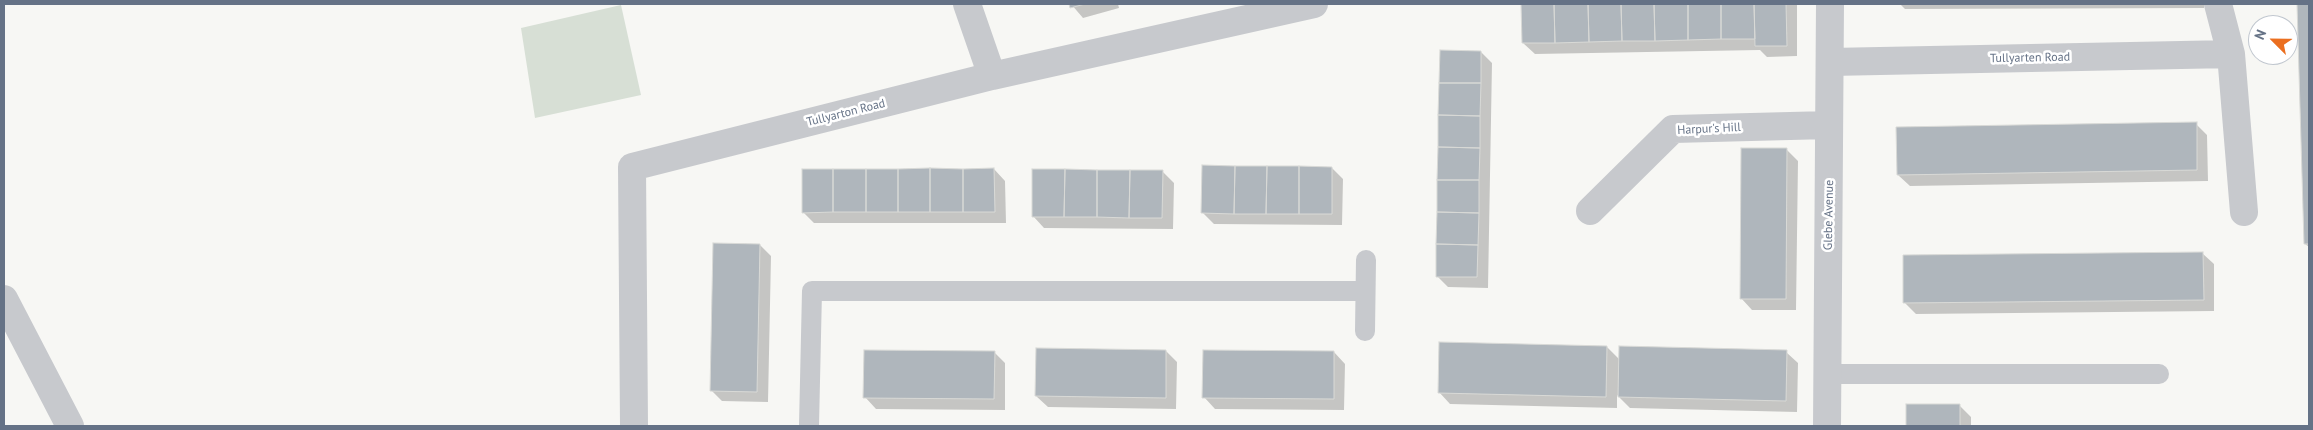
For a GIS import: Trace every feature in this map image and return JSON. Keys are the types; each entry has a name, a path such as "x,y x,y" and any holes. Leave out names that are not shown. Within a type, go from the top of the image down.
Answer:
{"street":[{"path":"967,4 992,76"},
{"name":"Tullyarton Road","path":"634,426 632,167 992,76 1314,4"},
{"name":"Glebe Avenue","path":"1827,426 1830,4"},
{"path":"2218,4 2231,54 2244,212"},
{"name":"Tullyarten Road","path":"1830,62 2231,54"},
{"name":"Harpur's Hill","path":"1590,211 1673,129 1830,125"},
{"path":"4,299 68,426"}],"lane":[{"path":"1365,332 1366,260"},
{"path":"809,426 812,291 1365,291"},
{"path":"1828,374 2159,374"}],"shaded area":[{"path":"621,5 641,95 535,118 521,28"}],"building":[{"path":"1069,4 1085,4 1070,8"},
{"path":"1521,4 1554,4 1555,43 1522,43"},
{"path":"1554,4 1588,4 1589,42 1555,43"},
{"path":"1588,4 1621,4 1622,41 1589,42"},
{"path":"1621,4 1654,4 1655,41 1622,41"},
{"path":"1654,4 1688,4 1688,40 1655,41"},
{"path":"1688,4 1721,4 1721,39 1688,40"},
{"path":"1721,4 1754,4 1755,39 1721,39"},
{"path":"1754,4 1786,4 1787,46 1755,46"},
{"path":"2297,4 2309,4 2309,244 2304,244"},
{"path":"1440,50 1481,51 1481,83 1439,83"},
{"path":"1439,83 1481,83 1480,116 1438,115"},
{"path":"1438,115 1480,116 1480,148 1438,147"},
{"path":"2197,122 2197,170 1897,175 1896,127"},
{"path":"1438,147 1480,148 1479,180 1437,180"},
{"path":"1741,148 1787,148 1786,299 1740,299"},
{"path":"1202,165 1235,166 1234,214 1201,213"},
{"path":"1235,166 1267,166 1266,214 1234,214"},
{"path":"1267,166 1299,166 1299,214 1266,214"},
{"path":"1299,166 1332,167 1332,214 1299,214"},
{"path":"930,168 963,169 963,212 930,212"},
{"path":"930,168 930,212 898,212 898,169"},
{"path":"994,168 995,212 963,212 963,169"},
{"path":"802,169 833,169 833,212 802,213"},
{"path":"833,169 866,169 866,212 833,212"},
{"path":"866,169 898,169 898,212 866,212"},
{"path":"1032,169 1065,169 1064,217 1032,217"},
{"path":"1065,169 1097,170 1097,217 1064,217"},
{"path":"1097,170 1130,170 1129,218 1097,217"},
{"path":"1130,170 1163,170 1162,218 1129,218"},
{"path":"1437,180 1479,180 1479,213 1437,212"},
{"path":"1437,212 1479,213 1478,245 1436,244"},
{"path":"713,243 760,244 757,392 710,391"},
{"path":"1436,244 1478,245 1477,277 1436,277"},
{"path":"2203,252 2204,300 1903,303 1903,255"},
{"path":"1439,342 1607,346 1606,397 1438,393"},
{"path":"1619,346 1787,350 1786,401 1618,397"},
{"path":"1036,348 1166,350 1166,398 1035,396"},
{"path":"864,350 995,351 994,399 863,398"},
{"path":"1203,350 1334,351 1334,399 1202,398"},
{"path":"1906,404 1960,404 1960,426 1906,426"}]}
